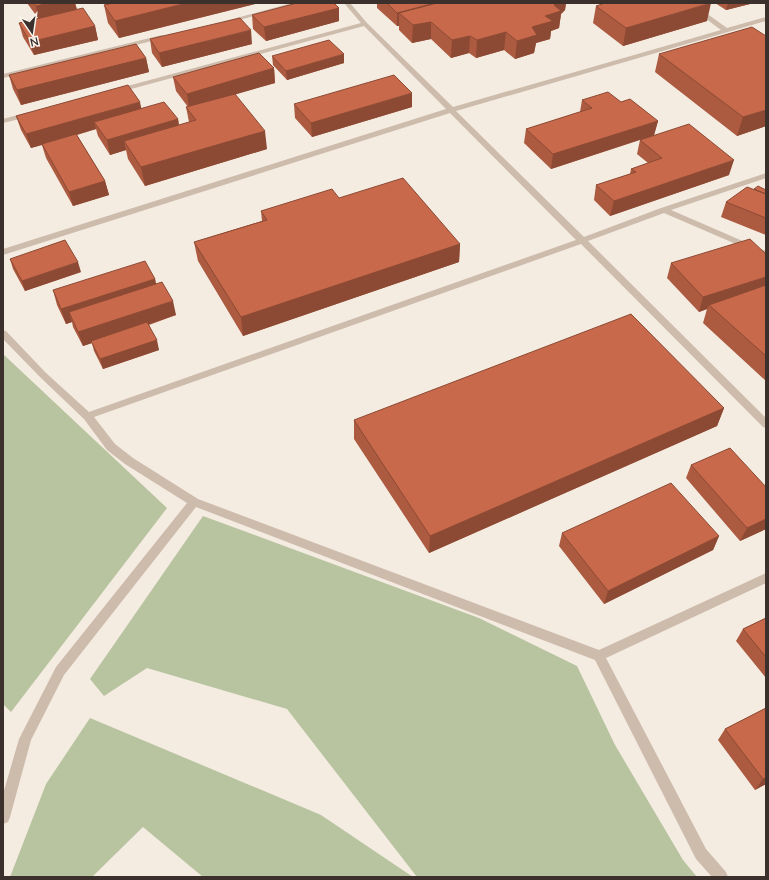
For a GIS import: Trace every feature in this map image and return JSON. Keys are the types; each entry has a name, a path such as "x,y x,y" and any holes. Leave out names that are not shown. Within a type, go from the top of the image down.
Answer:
{"street":[{"path":"224,22 300,3"},
{"path":"347,3 365,24 766,424"},
{"path":"688,3 726,32"},
{"path":"3,252 451,110 726,32 766,19"},
{"path":"111,92 365,24"},
{"path":"3,76 170,35"},
{"path":"3,121 34,113"},
{"path":"87,416 766,175"},
{"path":"664,210 766,254"},
{"path":"3,333 87,416 112,447 129,461 194,502 599,656 702,854 721,877"},
{"path":"3,818 25,739 60,671 194,502"},
{"path":"599,656 766,578"}],"green space":[{"path":"3,354 167,508 11,712 3,704"},
{"path":"203,516 479,618 577,666 615,745 683,860 697,877 417,877 287,709 147,668 104,696 90,679"},
{"path":"90,718 321,815 413,877 203,877 143,827 92,877 10,877 46,784"}],"building":[{"path":"33,3 49,3 36,6"},
{"path":"113,3 187,3 115,21 104,5"},
{"path":"297,3 334,3 339,8 264,27 252,15"},
{"path":"387,3 435,3 397,13"},
{"path":"437,3 556,3 554,5 561,11 545,16 553,21 532,27 537,35 517,41 506,32 477,40 470,36 452,40 431,22 413,25 399,13"},
{"path":"605,3 711,3 626,28 596,6"},
{"path":"83,8 95,26 30,42 19,23"},
{"path":"240,18 251,30 159,53 150,39"},
{"path":"752,27 766,36 766,110 743,117 659,54"},
{"path":"329,40 344,54 286,71 272,56"},
{"path":"136,44 146,58 17,90 9,75"},
{"path":"259,53 274,68 187,94 173,77"},
{"path":"394,75 412,93 311,123 294,104"},
{"path":"128,85 140,102 26,134 16,116"},
{"path":"608,92 621,102 630,99 658,121 553,154 526,129 592,108 582,100"},
{"path":"235,94 265,131 141,167 124,141 196,120 186,107"},
{"path":"164,102 178,119 107,140 94,122"},
{"path":"689,124 734,160 614,201 596,185 636,172 631,169 662,158 640,140"},
{"path":"76,134 105,181 69,192 42,144"},
{"path":"403,178 460,244 241,317 194,242 267,220 261,211 332,189 339,198"},
{"path":"758,186 766,190 766,194 754,189"},
{"path":"747,187 766,194 766,218 726,202"},
{"path":"750,239 766,254 766,277 703,297 671,263"},
{"path":"65,240 78,262 22,281 10,259"},
{"path":"145,261 155,279 61,309 53,290"},
{"path":"162,282 173,301 78,332 69,312"},
{"path":"766,285 766,356 709,305"},
{"path":"631,314 724,408 430,536 354,420"},
{"path":"147,322 157,340 100,359 91,341"},
{"path":"730,448 766,487 766,519 747,528 691,465"},
{"path":"671,483 719,536 608,591 562,533"},
{"path":"766,618 766,657 743,629"},
{"path":"766,708 766,778 763,779 725,729"}]}
